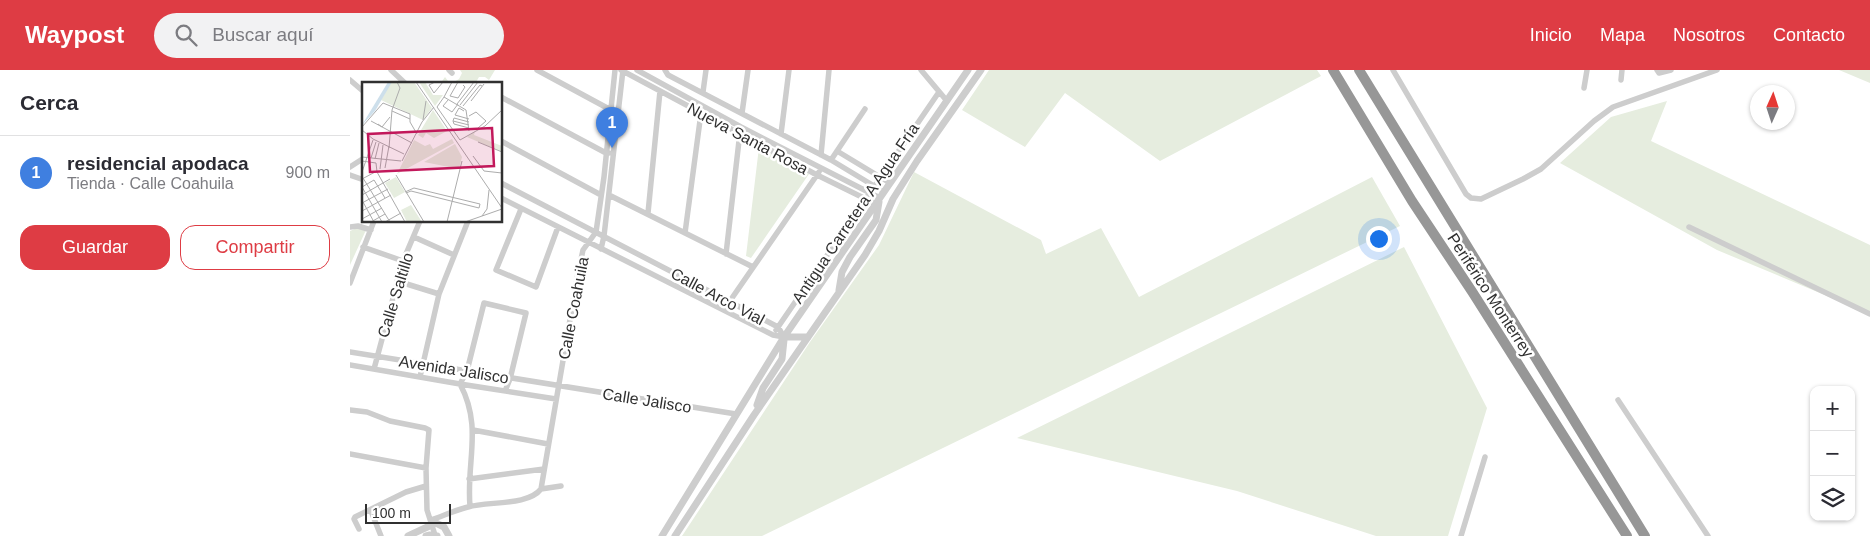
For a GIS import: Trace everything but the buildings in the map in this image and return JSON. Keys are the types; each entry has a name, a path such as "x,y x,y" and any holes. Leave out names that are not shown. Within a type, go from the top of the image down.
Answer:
{"highway":[{"name":"Periférico Monterrey","path":"1333,70 1412,200 1627,536"},
{"name":"Periférico Monterrey","path":"1359,70 1645,536"}],"street":[{"path":"391,70 404,82"},
{"path":"537,70 611,110"},
{"name":"Calle Coahuila","path":"541,489 580,264 583,250 596,232 615,70"},
{"name":"Calle Coahuila","path":"601,249 614,153 622,70"},
{"name":"Nueva Santa Rosa","path":"622,70 817,175 867,195 880,198"},
{"name":"Nueva Santa Rosa","path":"637,70 821,168 867,195"},
{"path":"664,70 668,75 831,160 874,185 880,198 876,220 850,257 842,272 838,293"},
{"path":"703,92 706,70"},
{"path":"742,113 748,70"},
{"path":"781,134 789,70"},
{"path":"820,155 829,70"},
{"path":"921,70 947,101"},
{"path":"675,536 754,415 865,255 879,231 893,199 917,161 981,70"},
{"path":"1393,70 1466,194 1476,200 1499,191 1541,169 1594,121 1613,108 1717,70"},
{"path":"1584,88 1587,70"},
{"path":"1621,80 1622,70"},
{"path":"1657,71 1661,73 1671,70"},
{"path":"662,536 784,338 967,72"},
{"path":"350,80 362,90"},
{"path":"648,214 660,91"},
{"name":"Antigua Carretera A Agua Fría","path":"773,335 938,92"},
{"path":"502,98 606,153 614,153"},
{"path":"831,160 865,109"},
{"path":"685,233 701,114"},
{"path":"726,254 741,127"},
{"path":"502,142 601,195"},
{"path":"837,151 890,183"},
{"path":"350,167 362,159"},
{"path":"724,310 821,168"},
{"path":"350,175 362,179"},
{"name":"Calle Arco Vial","path":"502,184 730,300 778,327 784,338"},
{"path":"609,195 752,267"},
{"name":"Calle Arco Vial","path":"502,199 588,244 773,335 784,338"},
{"path":"521,209 496,270 536,287 558,227"},
{"path":"350,283 374,222"},
{"name":"Calle Saltillo","path":"374,369 403,261 420,222"},
{"path":"420,377 439,294 468,222"},
{"path":"350,227 358,226 371,230"},
{"path":"1690,227 1870,314"},
{"path":"414,237 454,255"},
{"path":"363,248 403,261"},
{"path":"397,281 439,294"},
{"path":"470,506 469,479 473,430 471,413 460,384 467,371 484,303 526,313 510,379 505,391"},
{"path":"784,338 808,337"},
{"path":"754,415 763,388 782,359 784,338"},
{"name":"Avenida Jalisco","path":"350,352 558,386"},
{"name":"Avenida Jalisco","path":"350,365 556,399"},
{"name":"Calle Jalisco","path":"558,386 736,414"},
{"path":"1618,400 1708,536"},
{"path":"350,410 367,412 390,421 429,430 426,468 427,510 436,536 426,536"},
{"path":"473,430 548,444"},
{"path":"350,454 426,468"},
{"path":"1461,536 1485,457"},
{"path":"469,479 544,469"},
{"path":"359,529 354,520 355,517 371,511 406,492 426,486"},
{"path":"408,536 470,506 527,499 538,493 541,489 561,486"},
{"path":"371,511 381,536"},
{"path":"433,523 444,527 449,536"}],"shaded area":[{"path":"460,70 495,70 489,80 485,77 479,77 476,82 454,82 459,79 462,73"},
{"path":"989,70 1317,70 1321,76 1160,161 1065,93 1025,147 962,110"},
{"path":"1839,70 1870,70 1870,83"},
{"path":"445,77 448,81 454,82 441,82"},
{"path":"1667,101 1651,141 1870,245 1870,314 1717,250 1560,163 1611,117"},
{"path":"759,147 809,174 751,258 746,256"},
{"path":"914,172 1041,240 1046,254 1101,228 1139,297 1372,177 1400,226 762,536 682,536 810,342 879,245"},
{"path":"357,228 366,230 350,265 350,231"},
{"path":"1404,247 1487,408 1448,536 1376,536 1237,491 1017,438"}],"place":[{"name":"residencial apodaca","path":"612,148"}]}
